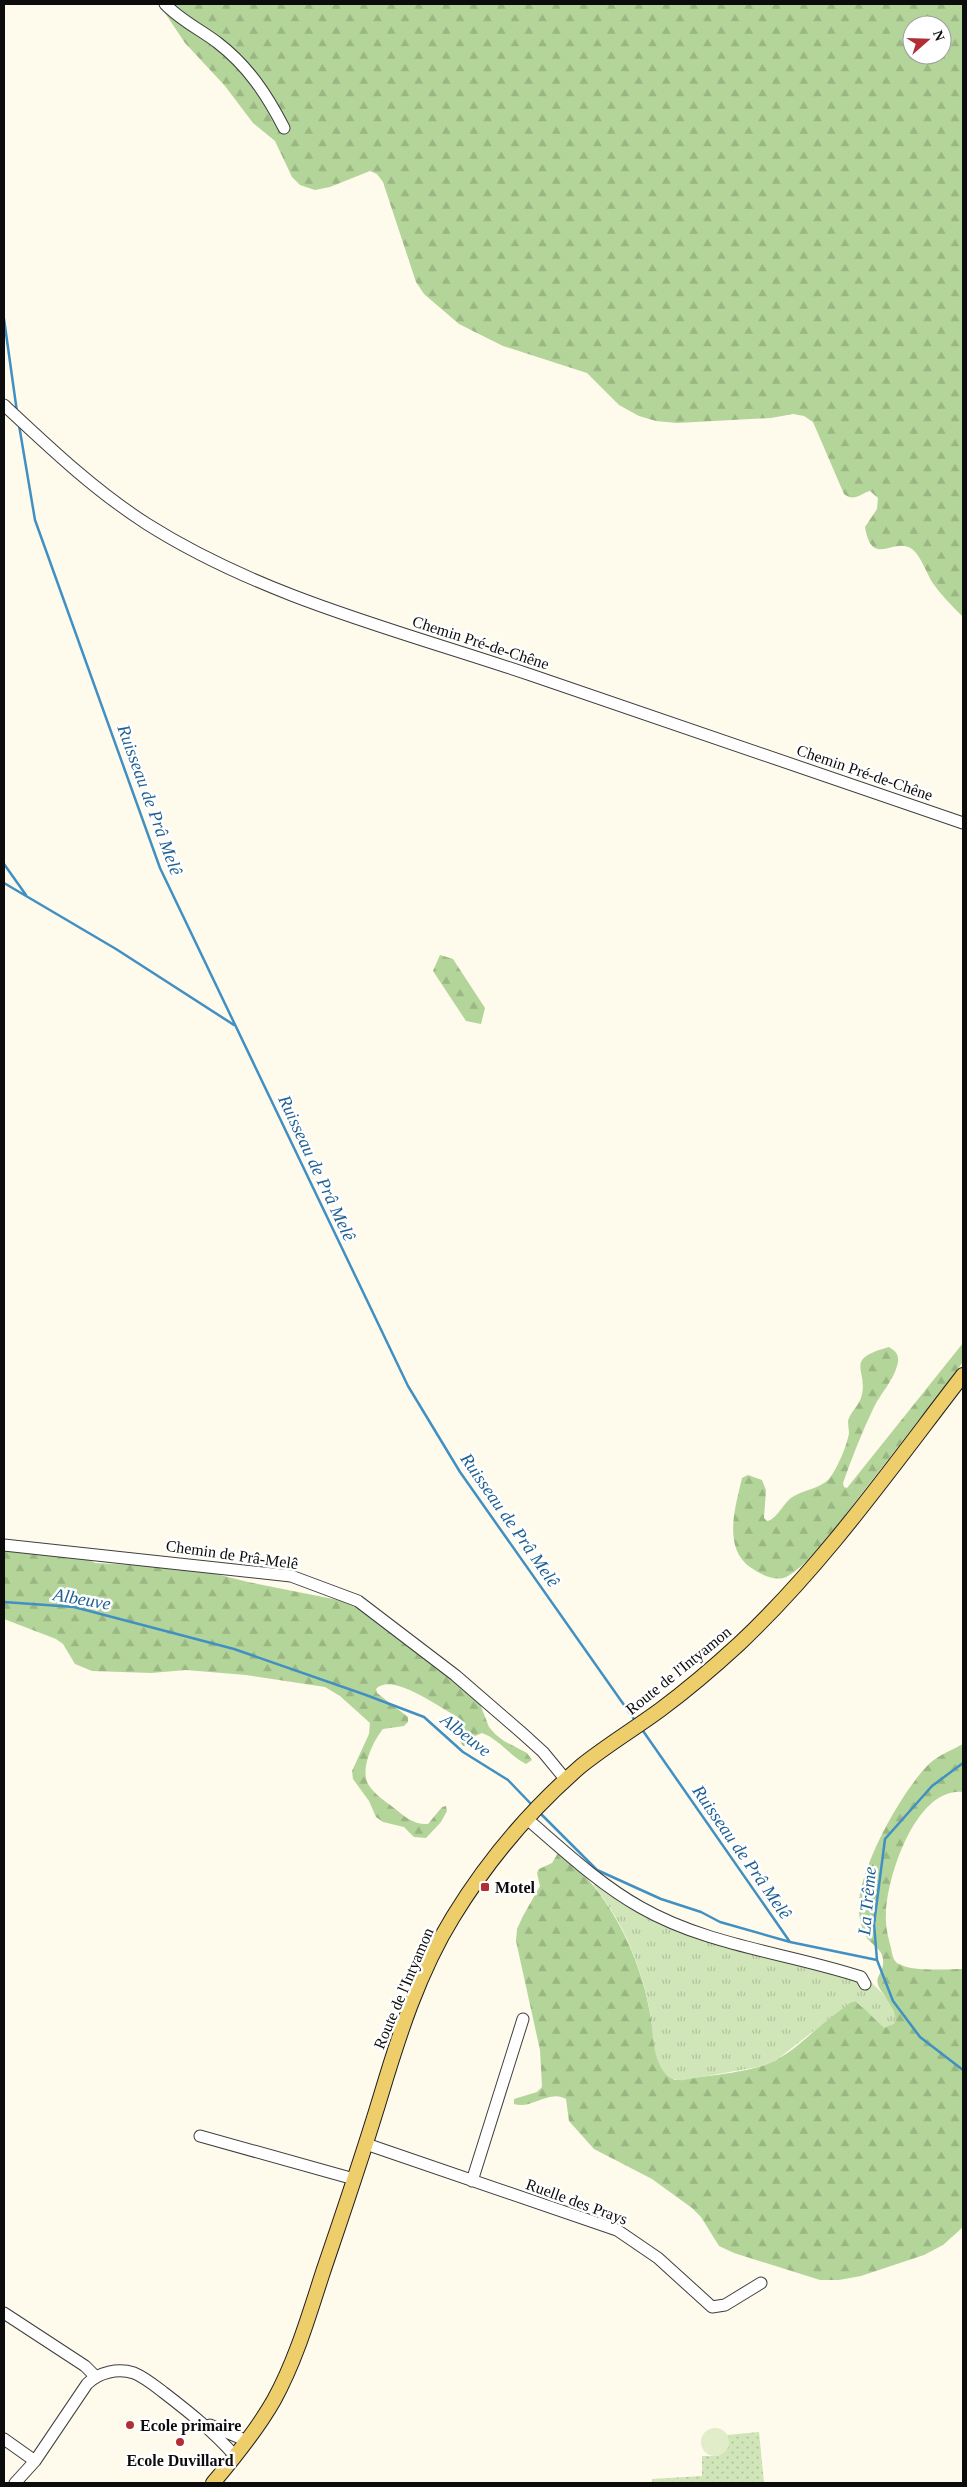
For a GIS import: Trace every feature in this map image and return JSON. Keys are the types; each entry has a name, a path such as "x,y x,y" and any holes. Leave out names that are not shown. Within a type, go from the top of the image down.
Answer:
{"main road":[{"name":"Route de l'Intyamon","path":"213,2483 247,2441 274,2400 288,2369 305,2327 366,2144 400,2033 450,1921 476,1881 499,1849 545,1799 595,1756 646,1720 714,1666 786,1597 831,1544 963,1375"}],"street":[{"path":"165,4 176,15 220,44 242,65 267,97 284,128"},
{"name":"Chemin Pré-de-Chêne","path":"4,405 84,478 128,511 165,535 234,572 361,619 963,823"},
{"name":"Chemin de Prâ-Melê","path":"4,1545 291,1576 358,1601 455,1675 543,1752 566,1780"},
{"path":"528,1816 600,1880 648,1912 756,1951 861,1977 865,1984"},
{"path":"472,2181 523,2019"},
{"path":"200,2136 354,2179"},
{"name":"Ruelle des Prays","path":"366,2144 618,2230 658,2258 712,2307 725,2305 761,2283"},
{"path":"4,2313 85,2366 96,2377"},
{"path":"15,2483 35,2461 79,2394 96,2377 112,2372 134,2374 204,2423 235,2456"},
{"path":"204,2423 247,2441"},
{"path":"4,2439 35,2461"}],"green space":[{"path":"159,4 963,4 963,617 935,587 921,560 912,549 898,546 878,549 873,546 868,539 865,527 877,509 878,498 870,491 857,497 844,494 813,422 804,416 793,414 771,418 677,423 656,421 639,416 619,405 587,373 503,346 459,324 424,294 416,282 383,182 377,174 370,171 330,187 315,190 300,185 292,177 275,141 253,123 225,86 185,43"},
{"path":"440,955 453,959 485,1008 481,1024 466,1021 433,971"},
{"path":"963,1343 963,1362 835,1529 807,1561 788,1576 778,1579 758,1572 741,1559 736,1548 733,1525 742,1478 748,1475 762,1480 766,1490 764,1518 767,1521 773,1518 791,1498 821,1485 829,1479 846,1444 849,1433 849,1418 861,1398 863,1388 861,1361 874,1352 889,1347 897,1355 898,1363 893,1377 874,1407 857,1445 843,1483 844,1487 847,1488"},
{"path":"22,1543 67,1547 95,1563 192,1568 248,1582 338,1600 358,1608 434,1664 480,1704 489,1727 495,1734 527,1753 532,1760 526,1764 494,1739 482,1733 475,1736 469,1745 463,1746 460,1741 458,1717 417,1693 404,1688 383,1685 376,1689 377,1693 408,1717 408,1722 404,1726 383,1729 379,1734 367,1763 366,1778 368,1784 383,1800 405,1817 418,1823 428,1824 442,1807 446,1806 447,1811 441,1822 426,1838 414,1837 404,1827 383,1822 376,1817 369,1801 353,1779 352,1771 369,1734 370,1723 340,1696 325,1687 246,1675 186,1670 151,1673 92,1671 75,1664 63,1644 56,1639 4,1619 4,1544"},
{"path":"963,1744 963,1792 946,1794 931,1804 918,1818 898,1857 888,1898 886,1918 892,1955 897,1963 905,1967 921,1969 963,1969 963,2227 943,2245 924,2255 861,2276 839,2280 820,2280 734,2253 719,2246 701,2217 692,2208 652,2179 594,2149 569,2121 566,2099 553,2096 527,2104 514,2104 514,2099 537,2092 542,2087 540,2050 516,1941 517,1929 540,1886 537,1873 539,1869 552,1863 558,1853 576,1867 592,1884 619,1924 638,1968 650,2013 655,2047 666,2074 675,2080 754,2068 786,2054 841,2008 851,2002 856,2001 862,2007 885,1996 877,1980 882,1969 883,1959 879,1950 867,1938 860,1919 860,1896 864,1876 882,1833 919,1776 934,1760"},
{"path":"605,1881 662,1914 753,1947 869,1980 885,1996 894,2011 896,2020 894,2024 884,2028 856,2001 851,2002 775,2061 758,2067 684,2080 672,2078 662,2069 656,2056 647,1997 637,1962 613,1913 593,1885"},
{"path":"715,2428 725,2432 729,2442 725,2452 715,2456 705,2452 701,2442 705,2432"},
{"path":"759,2432 764,2483 652,2483 652,2479 702,2476 702,2456 718,2456 729,2444 727,2435"}],"waterway":[{"name":"Ruisseau de Prâ Melê","path":"4,319 17,412"},
{"name":"Ruisseau de Prâ Melê","path":"19,425 35,520 160,868 408,1386 460,1472 636,1722"},
{"path":"4,864 26,895"},
{"path":"4,883 116,949 234,1025"},
{"name":"Albeuve","path":"4,1602 74,1607 234,1649 424,1717 463,1752 508,1780 533,1806"},
{"name":"Ruisseau de Prâ Melê","path":"641,1728 790,1942"},
{"name":"La Trême","path":"963,1763 932,1786 885,1839 874,1924 877,1960 893,2001 920,2037 963,2070"},
{"name":"Albeuve","path":"540,1813 597,1870 661,1899 701,1912 720,1922 790,1942 877,1960"}],"place":[{"name":"Motel","path":"485,1887"},
{"name":"Ecole primaire","path":"130,2425"},
{"name":"Ecole Duvillard","path":"180,2442"}]}
